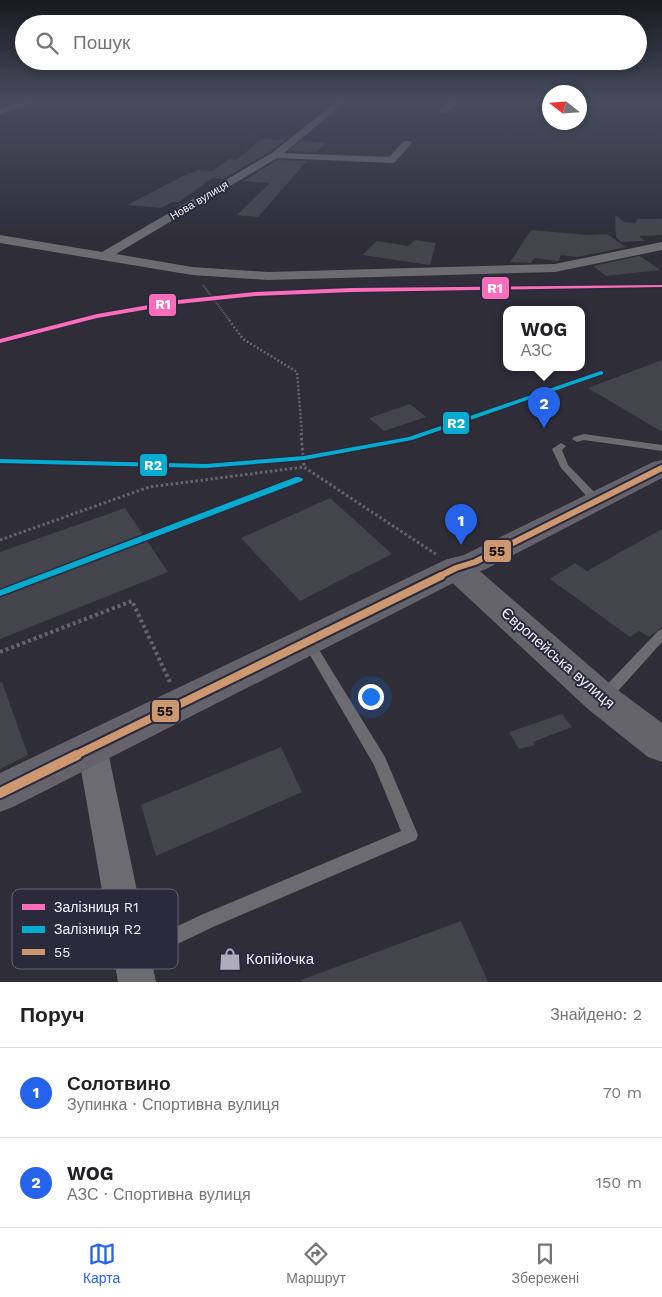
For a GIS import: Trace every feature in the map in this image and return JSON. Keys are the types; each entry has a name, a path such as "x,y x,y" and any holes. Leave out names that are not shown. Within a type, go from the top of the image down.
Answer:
{"main road":[{"path":"0,793 456,568 475,562 662,468"}],"street":[{"name":"Нова вулиця","path":"103,257 275,155 284,148"},
{"path":"275,155 392,160 403,148"},
{"path":"0,239 192,271 268,276 555,268 662,246"},
{"name":"Європейська вулиця","path":"456,568 602,700 662,745"},
{"path":"92,747 120,889"}],"lane":[{"path":"577,439 584,437 662,448"},
{"path":"561,446 556,449 564,466 596,500"},
{"path":"602,700 662,634"},
{"path":"178,940 207,921 410,835 380,762 308,642"}],"path":[{"path":"192,271 244,338 297,372 304,467"},
{"path":"0,540 149,487 304,467 456,568"},
{"path":"0,652 132,601 181,705"}],"building":[{"path":"251,148 275,148 223,179 212,178 179,202 172,202 161,208 127,205 189,173 194,173 198,170 213,171 229,159 236,160"},
{"path":"293,148 321,148 316,152 289,151"},
{"path":"277,160 307,161 258,217 237,215 270,183 243,181"},
{"path":"615,215 624,222 636,223 637,219 662,219 662,235 639,236 645,241 621,242 616,237"},
{"path":"531,230 587,235 607,234 626,247 577,257 561,255 558,261 534,258 531,263 510,262"},
{"path":"415,240 436,243 430,265 362,255 377,241 408,246"},
{"path":"640,256 660,270 606,276 593,266"},
{"path":"662,360 662,432 588,388"},
{"path":"410,404 426,417 384,431 369,418"},
{"path":"330,498 392,554 300,601 241,538"},
{"path":"125,508 168,572 0,639 0,552"},
{"path":"662,529 662,627 649,637 639,631 630,637 550,579 575,563 587,571"},
{"path":"2,682 28,755 0,769 0,683"},
{"path":"562,714 572,727 533,742 535,745 519,749 509,732"},
{"path":"281,747 302,792 156,856 141,805"},
{"path":"461,921 488,982 302,982 301,980"}],"rail line":[{"name":"R1","path":"0,341 97,316 178,302 255,294 352,290 662,286"},
{"name":"R2","path":"0,461 206,466 304,458 410,439 601,373"},
{"name":"R2","path":"0,593 299,479"}],"transit line":[{"name":"55","path":"0,793 456,568 475,562 662,468"}],"place":[{"name":"WOG","path":"544,428"},
{"name":"Солотвино","path":"461,545"},
{"name":"Копійочка","path":"230,959"}]}
